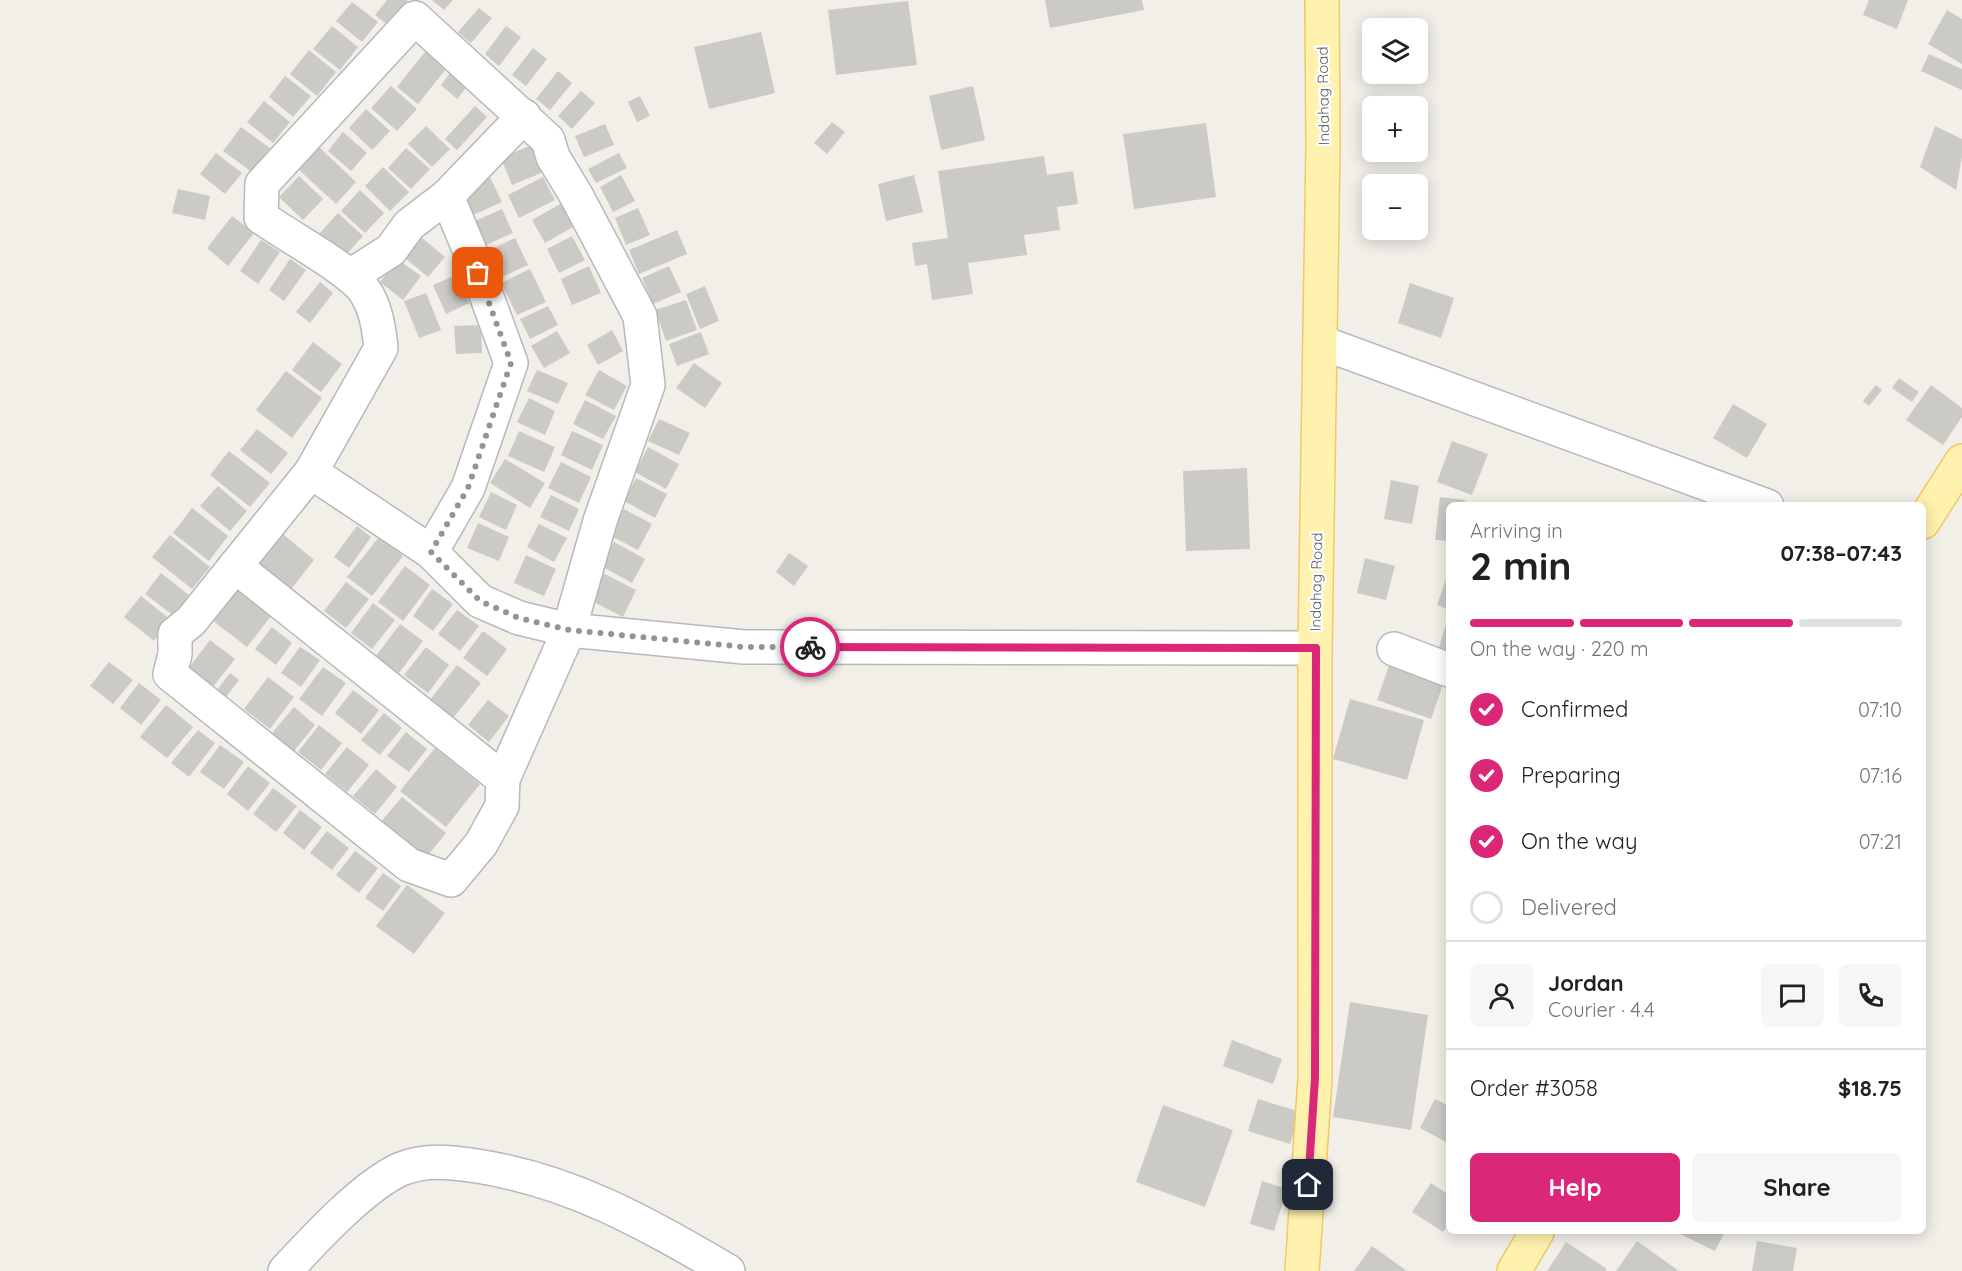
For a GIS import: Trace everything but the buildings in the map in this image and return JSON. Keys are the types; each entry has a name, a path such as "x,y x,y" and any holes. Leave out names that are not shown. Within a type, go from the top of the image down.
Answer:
{"main road":[{"name":"Indahag Road","path":"1302,1271 1315,1078 1316,648 1323,146 1322,0"},
{"path":"1926,517 1962,461"},
{"path":"1514,1271 1536,1234"}],"street":[{"path":"415,18 548,140 553,157 576,195 640,316 648,385 600,521 569,630 503,779 502,806 481,843 451,880 409,865 170,674 175,654 175,634 190,621 311,472 381,348 379,327 372,308 364,291 350,276 261,218 262,184 415,18"},
{"path":"350,276 391,250 410,225 447,196 524,116"},
{"path":"431,552 468,488 511,363 497,321 447,196"},
{"path":"1320,342 1756,502"},
{"path":"311,472 431,552 480,601 519,618 569,630 744,647 1316,648"},
{"path":"235,566 503,779"},
{"path":"1394,649 1446,668"},
{"path":"285,1271 326,1229 368,1192 399,1170 421,1162 448,1162 516,1172 595,1198 658,1230 728,1271"}],"way so far":[{"path":"478,273 511,363 468,488 431,552 480,601 519,618 569,630 744,647 810,647"}],"route":[{"path":"810,647 1316,648 1315,1078 1308,1185"}]}
